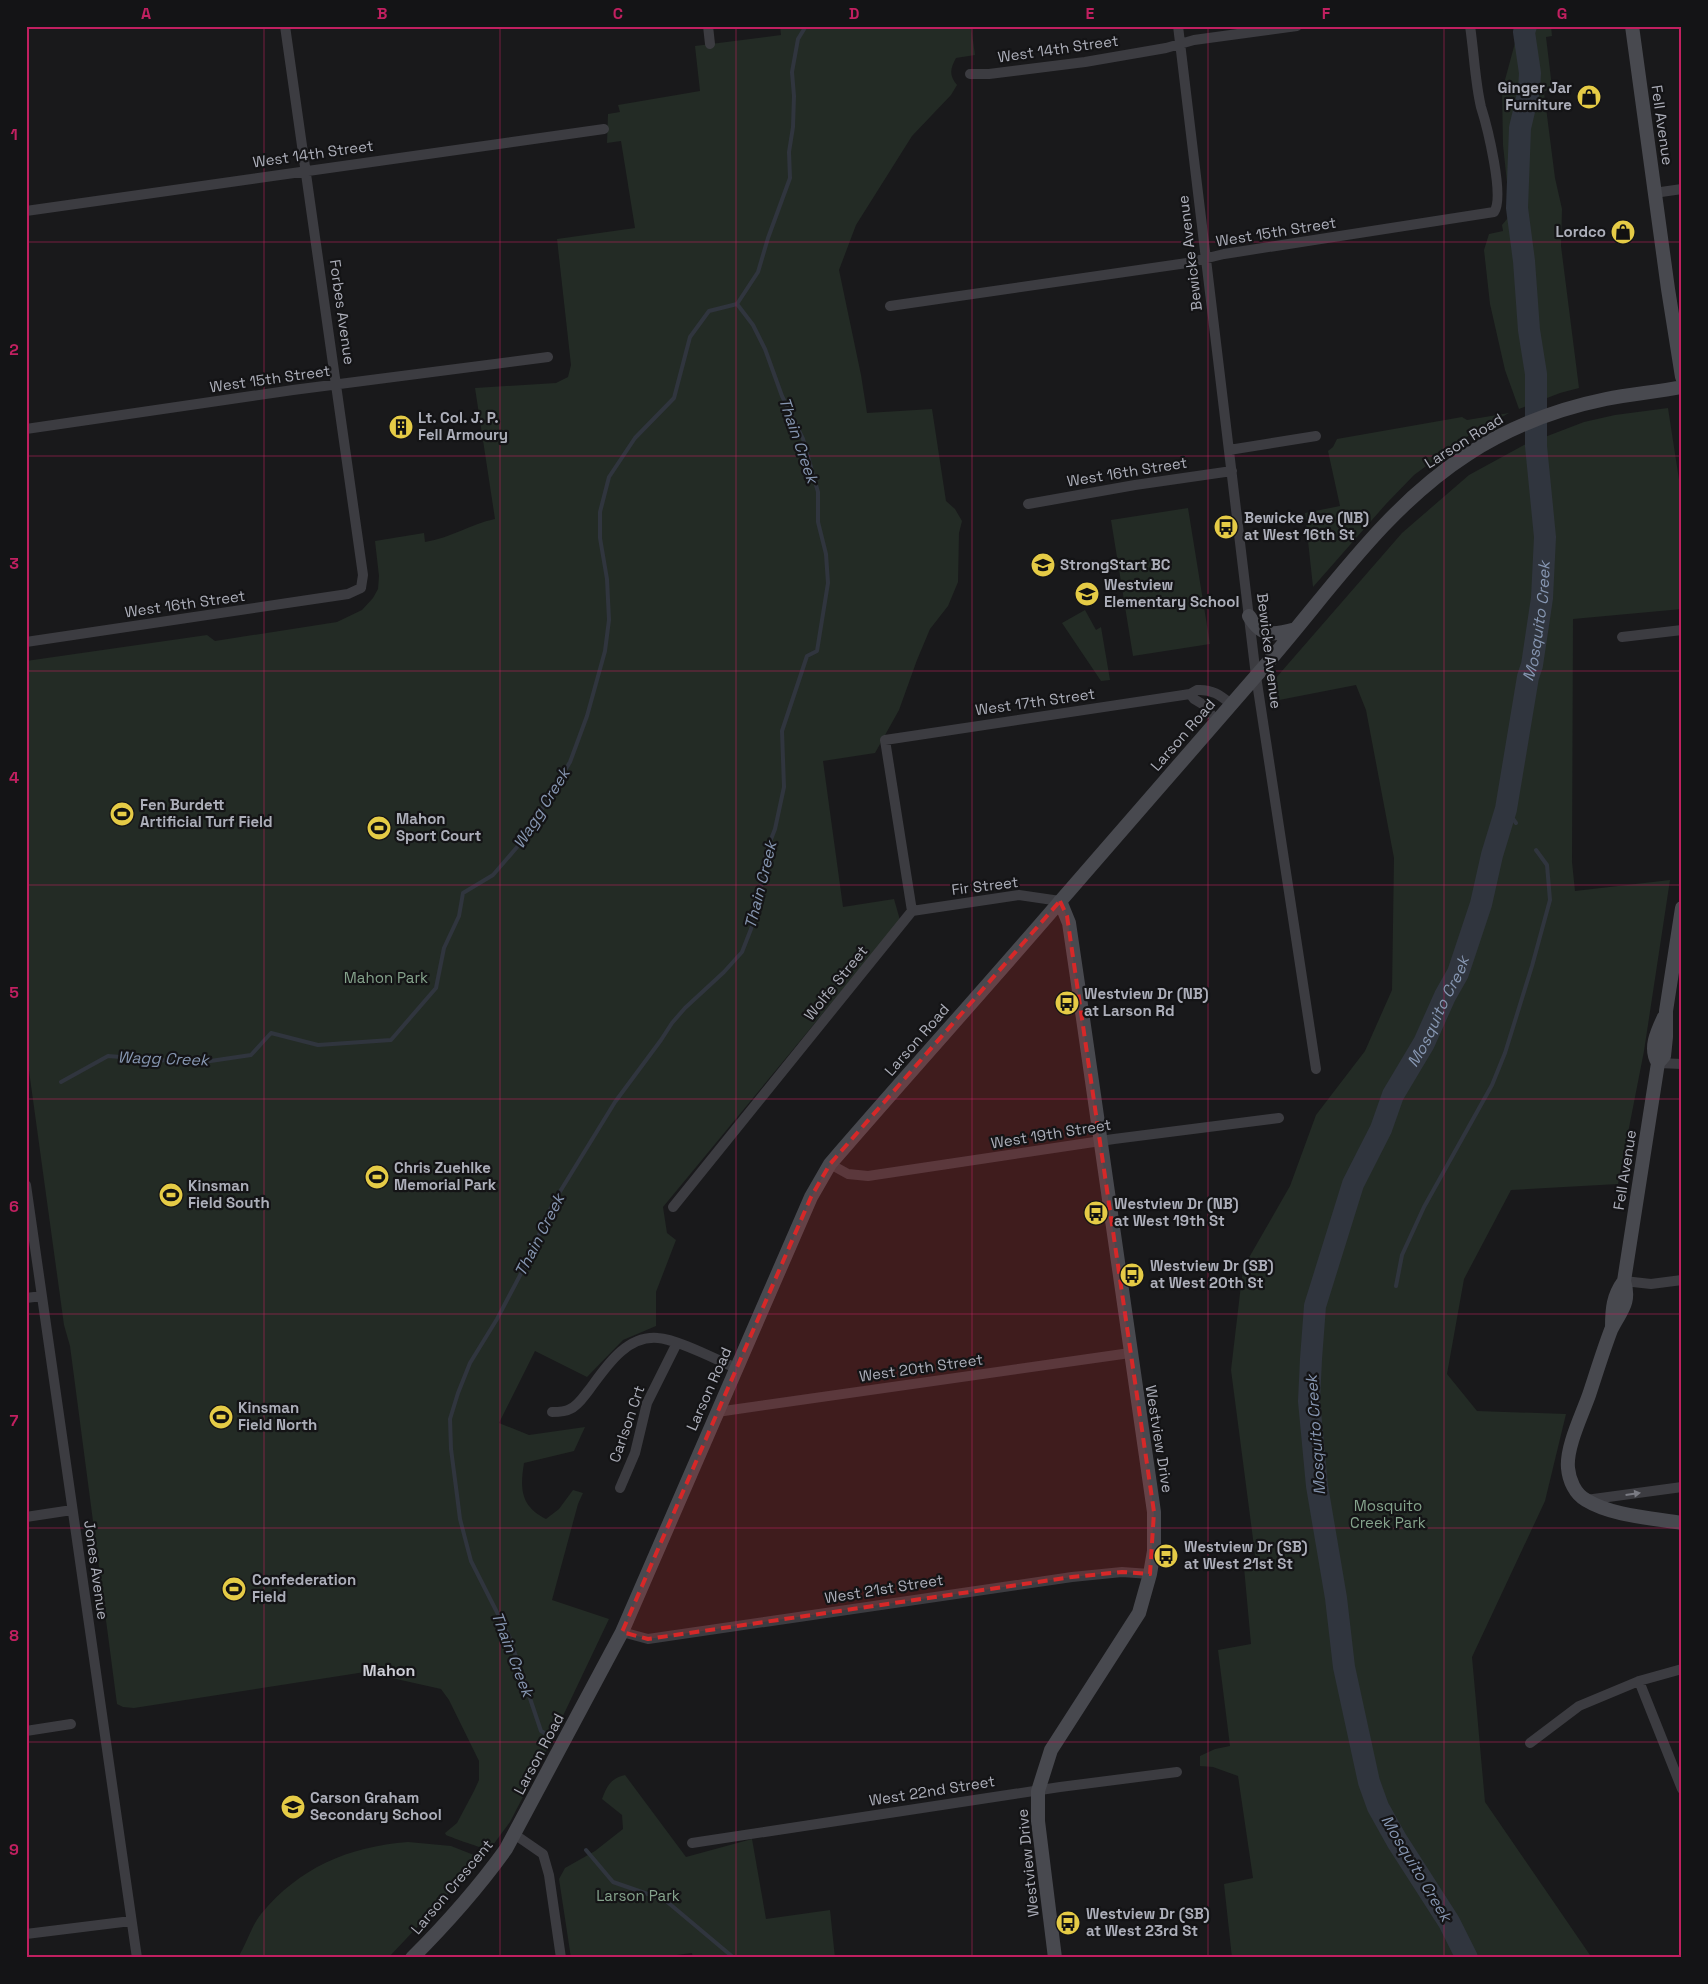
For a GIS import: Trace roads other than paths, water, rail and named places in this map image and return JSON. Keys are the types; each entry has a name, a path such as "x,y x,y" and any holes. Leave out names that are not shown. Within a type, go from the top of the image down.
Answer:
{"street":[{"name":"Forbes Avenue","path":"285,26 363,575 361,588 348,594"},
{"path":"708,26 710,44"},
{"name":"Bewicke Avenue","path":"1178,26 1256,676 1316,1069"},
{"name":"West 14th Street","path":"970,74 989,74 1085,62 1166,48 1194,40 1297,26"},
{"name":"West 15th Street","path":"890,306 1187,263 1205,258 1494,212 1498,208 1498,197 1489,136 1481,106 1470,26"},
{"name":"Fell Avenue","path":"1632,26 1654,193 1682,377"},
{"name":"West 14th Street","path":"26,211 604,129"},
{"path":"1654,193 1682,189"},
{"name":"West 15th Street","path":"26,429 548,357"},
{"name":"Larson Road","path":"514,1834 622,1632 811,1197 830,1164 1256,676 1396,512 1429,482 1468,454 1523,424 1560,411 1609,399 1682,387"},
{"path":"1229,450 1316,436"},
{"name":"West 16th Street","path":"1028,504 1135,485 1232,471"},
{"name":"West 16th Street","path":"26,642 348,594"},
{"path":"1249,616 1255,626 1262,632 1280,634 1296,629"},
{"path":"1622,638 1682,630"},
{"name":"West 17th Street","path":"912,912 884,740 1190,694 1197,690 1214,691 1231,704"},
{"path":"1190,694 1204,705 1216,720"},
{"name":"Fir Street","path":"912,912 1018,895 1060,901"},
{"name":"Westview Drive","path":"1055,1958 1038,1822 1038,1790 1051,1750 1139,1613 1150,1574 1155,1542 1154,1512 1068,923 1060,901"},
{"name":"Fell Avenue","path":"1585,1500 1578,1494 1570,1481 1568,1457 1612,1329 1623,1312 1628,1292 1624,1281 1658,1063 1664,1056 1666,1011 1682,908"},
{"name":"Wolfe Street","path":"673,1207 912,912"},
{"path":"1658,1063 1682,1064"},
{"name":"West 19th Street","path":"830,1164 848,1174 868,1176 1279,1118"},
{"name":"Jones Avenue","path":"26,1185 137,1958"},
{"path":"1624,1281 1652,1284 1682,1280"},
{"path":"26,1298 42,1296"},
{"path":"552,1412 562,1412 575,1406 607,1366 630,1343 644,1338 659,1338 677,1343 736,1368"},
{"name":"Carlson Crt","path":"620,1488 635,1453 647,1403 677,1343"},
{"name":"West 20th Street","path":"717,1412 1130,1353"},
{"path":"1585,1500 1682,1487"},
{"path":"1585,1500 1606,1510 1682,1523"},
{"path":"26,1517 72,1510"},
{"name":"West 21st Street","path":"622,1632 648,1639 1035,1582 1122,1572 1150,1574"},
{"path":"1530,1743 1579,1706 1639,1681 1682,1669"},
{"path":"1639,1681 1682,1789"},
{"path":"26,1731 71,1724"},
{"name":"West 22nd Street","path":"692,1843 1038,1790 1177,1772"},
{"path":"514,1834 543,1854 549,1875 561,1958"},
{"name":"Larson Crescent","path":"412,1958 443,1928 487,1876 514,1834"},
{"path":"26,1934 131,1920"}],"waterway":[{"name":"Thain Creek","path":"737,304 758,272 790,178 789,152 793,127 794,96 792,72 798,39 806,26"},
{"name":"Mosquito Creek","path":"1467,1958 1449,1922 1397,1841 1378,1807 1369,1782 1344,1667 1336,1598 1317,1486 1309,1401 1315,1306 1353,1184 1381,1129 1393,1095 1424,1043 1445,996 1458,973 1481,904 1492,855 1506,809 1528,677 1532,665 1542,598 1545,537 1536,446 1536,374 1529,330 1524,261 1517,208 1520,128 1529,90 1530,73 1524,32 1526,26"},
{"name":"Wagg Creek","path":"61,1082 108,1056 197,1063 251,1055 271,1033 318,1045 391,1040 436,988 444,948 459,916 463,893 493,875 524,839 570,762 587,716 605,651 609,620 607,579 600,538 600,512 609,477 635,438 674,398 690,337 709,311 737,304"},
{"name":"Thain Creek","path":"550,1742 546,1734 541,1731 509,1636 471,1561 460,1519 451,1449 450,1419 470,1363 497,1319 526,1264 553,1203 615,1102 672,1023 742,952 757,908 766,852 775,829 784,787 782,731 807,656 817,651 828,583 826,554 818,522 818,492 803,439 782,396 765,349 753,325 737,304"},
{"path":"1506,809 1516,823"},
{"path":"1396,1286 1402,1255 1424,1207 1492,1085 1505,1053 1550,900 1547,865 1536,850"},
{"name":"Thain Creek","path":"586,1850 613,1882 665,1900 734,1958"}],"place":[{"name":"Ginger Jar Furniture","path":"1589,97"},
{"name":"Lordco","path":"1623,232"},
{"name":"Lt. Col. J. P. Fell Armoury","path":"401,427"},
{"name":"Bewicke Ave (NB) at West 16th St","path":"1226,527"},
{"name":"StrongStart BC","path":"1043,565"},
{"name":"Westview Elementary School","path":"1087,594"},
{"name":"Fen Burdett Artificial Turf Field","path":"122,814"},
{"name":"Mahon Sport Court","path":"379,828"},
{"name":"Westview Dr (NB) at Larson Rd","path":"1067,1003"},
{"name":"Chris Zuehlke Memorial Park","path":"377,1177"},
{"name":"Kinsman Field South","path":"171,1195"},
{"name":"Westview Dr (NB) at West 19th St","path":"1096,1213"},
{"name":"Westview Dr (SB) at West 20th St","path":"1132,1275"},
{"name":"Kinsman Field North","path":"221,1417"},
{"name":"Westview Dr (SB) at West 21st St","path":"1166,1556"},
{"name":"Confederation Field","path":"234,1589"},
{"name":"Carson Graham Secondary School","path":"293,1807"},
{"name":"Westview Dr (SB) at West 23rd St","path":"1068,1923"}],"district":[{"name":"Mahon","path":"389,1670"}],"park label":[{"name":"Mahon Park","path":"386,978"},
{"name":"Mosquito Creek Park","path":"1388,1514"},
{"name":"Larson Park","path":"638,1896"}]}
